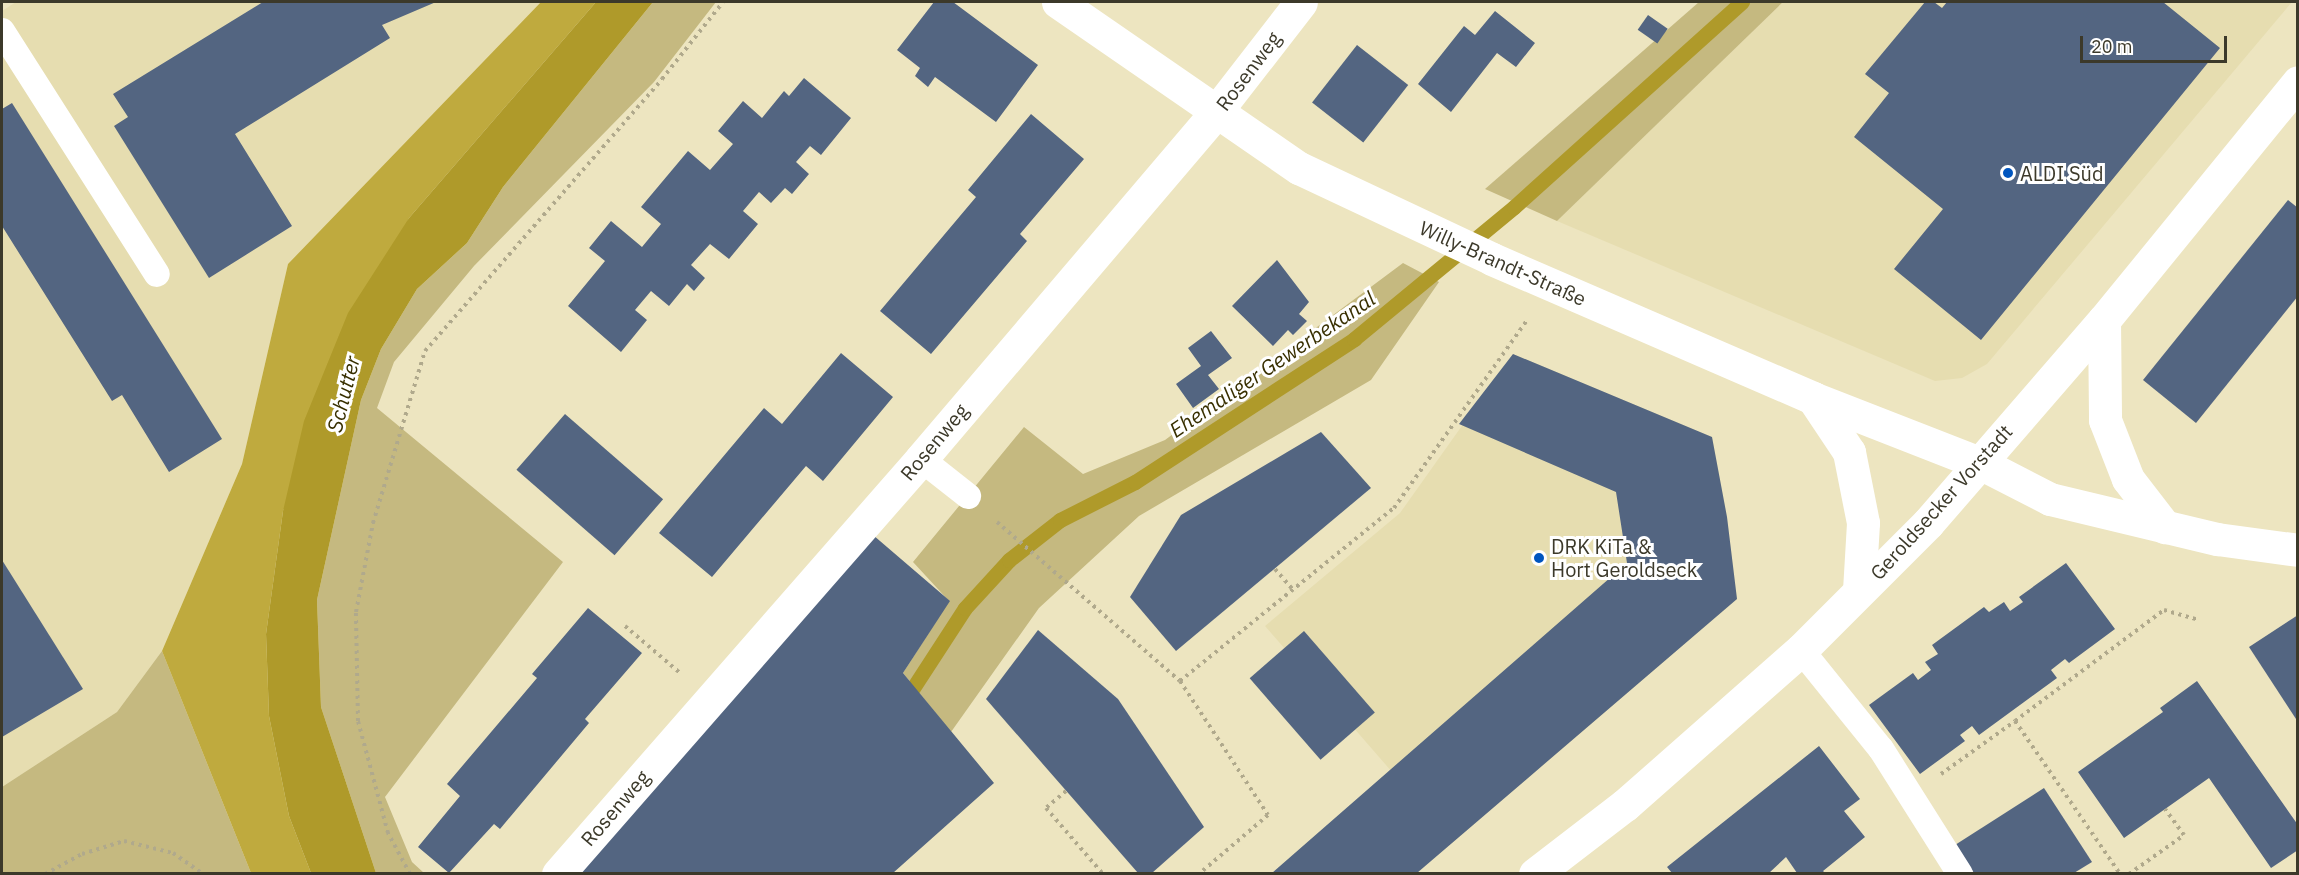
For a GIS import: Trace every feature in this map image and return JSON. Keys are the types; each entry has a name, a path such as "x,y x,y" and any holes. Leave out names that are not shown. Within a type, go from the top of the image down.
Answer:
{"street":[{"name":"Willy-Brandt-Straße","path":"1058,2 1215,113 1299,168 1492,259 1813,398 1980,463 2050,499 2217,540 2298,550"},
{"name":"Rosenweg","path":"558,873 921,459 1215,113 1301,2"},
{"name":"Geroldsecker Vorstadt","path":"1535,873 1625,805 1801,650 1928,523 2104,320 2298,82"},
{"path":"2104,320 2105,420 2128,479 2164,527"},
{"path":"1813,398 1849,452 1863,523 1859,591"}],"lane":[{"path":"2,31 158,274"},
{"path":"921,459 968,496"},
{"path":"1801,650 1881,749 1960,873"}],"path":[{"path":"410,873 388,833 358,721 356,612 373,523 425,351 662,79 723,2"},
{"path":"1180,681 1295,592 1394,508 1552,285"},
{"path":"1009,532 1180,681 1268,815 1199,873"},
{"path":"1275,569 1295,592"},
{"path":"1910,796 2164,610 2199,620"},
{"path":"625,626 710,699"},
{"path":"2015,721 2120,873"},
{"path":"1066,791 1046,808 1103,873"},
{"path":"2129,873 2184,835 2165,809"},
{"path":"45,873 82,854 124,841 173,854 203,873"}],"shaded area":[{"path":"16,2 541,2 288,264 242,464 162,651 117,712 2,787 2,11"},
{"path":"541,2 596,2 409,218 283,511 266,634 269,716 289,816 311,873 251,873 162,651 242,464 288,264"},
{"path":"653,2 716,2 654,82 474,266 394,362 377,408 563,562 385,797 412,862 424,873 376,873 321,707 317,600 361,400 381,349 417,289 467,243 503,187"},
{"path":"1699,2 1783,2 1557,221 1485,189"},
{"path":"1783,2 2292,2 1987,364 1962,378 1935,381 1557,221"},
{"path":"1403,263 1439,282 1371,380 1139,516 1039,608 951,732 903,673 949,601 913,562 1024,427 1083,474 1165,440"},
{"name":"DRK KiTa & Hort Geroldseck","path":"1513,354 1712,437 1727,517 1737,599 1453,842 1265,626 1400,513"},
{"path":"162,651 251,873 2,874 2,787 117,712"}],"water":[{"name":"Schutter","path":"596,2 653,2 503,187 467,243 417,289 381,349 361,400 317,600 321,707 376,873 311,873 289,816 269,716 266,634 283,511 304,421 348,313 409,218"}],"building":[{"path":"263,2 436,2 382,25 390,38 235,134 292,226 209,278 114,126 128,117 113,94"},
{"path":"934,2 953,2 1038,65 996,122 935,77 928,87 915,76 920,68 897,50"},
{"name":"ALDI Süd","path":"1925,2 1934,2 1942,8 1947,2 2163,2 2220,48 1981,340 1894,269 1943,209 1854,137 1889,93 1865,74"},
{"path":"1495,11 1535,43 1516,67 1497,53 1451,112 1418,84 1464,26 1475,35"},
{"path":"1648,15 1668,29 1657,44 1638,30"},
{"path":"1357,45 1408,85 1363,143 1312,103"},
{"path":"804,78 851,118 821,155 810,146 796,162 809,174 792,194 785,188 771,203 759,192 743,211 758,224 729,259 710,244 691,265 705,278 694,291 687,284 669,306 651,291 635,310 647,320 621,352 568,306 605,261 589,248 611,221 642,247 661,224 641,207 688,151 710,170 733,144 718,131 743,101 762,118 784,91 789,96"},
{"path":"12,103 222,439 169,472 122,395 112,401 2,226 2,109"},
{"path":"1031,114 1084,159 1020,234 1027,241 931,354 880,311 976,197 968,190"},
{"path":"2288,200 2298,208 2298,296 2196,423 2143,380"},
{"path":"1277,260 1309,302 1299,314 1307,321 1293,335 1288,330 1273,346 1232,306"},
{"path":"1211,331 1232,358 1208,375 1219,389 1193,408 1176,384 1201,366 1188,348"},
{"path":"841,353 893,397 823,481 806,466 712,577 659,533 764,408 782,424"},
{"path":"1513,354 1712,437 1727,517 1737,599 1417,873 1272,873 1627,563 1616,492 1459,424"},
{"path":"565,414 663,499 615,555 516,470"},
{"path":"1321,432 1371,488 1176,651 1130,597 1181,515"},
{"path":"873,535 950,601 903,673 994,783 893,873 578,873"},
{"path":"2,560 83,689 2,737"},
{"path":"2066,563 2115,629 2069,663 2065,659 2051,670 2057,678 1979,735 1972,726 1960,735 1965,741 1920,774 1869,705 1913,673 1918,680 1931,670 1925,662 1938,654 1932,645 1984,607 1989,612 2004,602 2010,611 2023,602 2019,597"},
{"path":"588,608 642,653 585,719 589,723 500,829 494,824 449,873 418,847 460,796 447,784 537,678 532,674"},
{"path":"2298,615 2298,722 2249,647"},
{"path":"1038,630 1118,699 1204,827 1152,873 1138,873 986,699"},
{"path":"1304,631 1375,713 1321,760 1250,678"},
{"path":"2197,681 2298,825 2298,850 2271,868 2209,778 2124,838 2078,772 2163,712 2160,708"},
{"path":"1819,746 1860,799 1844,811 1865,837 1823,871 1825,873 1797,873 1786,857 1769,873 1672,873 1667,867"},
{"path":"2044,788 2092,862 2074,873 1974,873 1955,845"}],"waterway":[{"name":"Ehemaliger Gewerbekanal","path":"913,688 965,608 1009,560 1060,520 1135,482 1354,339 1514,207 1742,2"}],"place":[{"name":"ALDI Süd","path":"2008,173"},
{"name":"DRK KiTa & Hort Geroldseck","path":"1539,558"}]}
